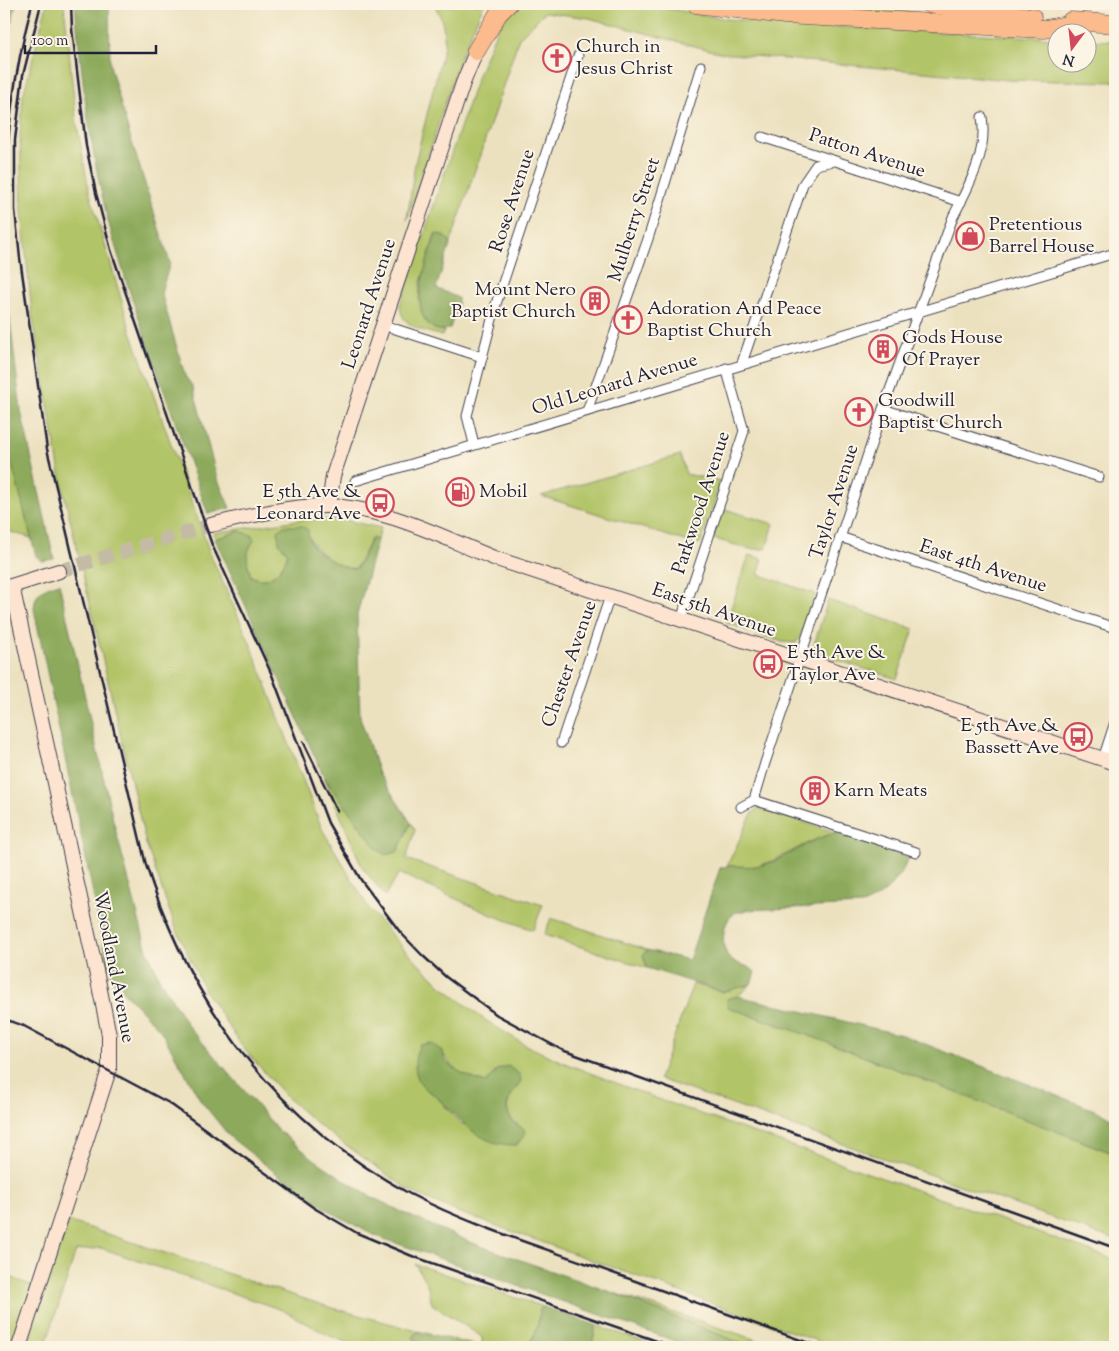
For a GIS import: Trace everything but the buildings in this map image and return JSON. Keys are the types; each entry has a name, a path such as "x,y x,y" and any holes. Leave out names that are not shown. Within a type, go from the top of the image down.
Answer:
{"highway":[{"path":"476,51 498,14 508,4"},
{"path":"696,4 785,15 1046,29"},
{"path":"929,4 1083,22"},
{"path":"1096,23 1115,24"}],"main road":[{"name":"Leonard Avenue","path":"329,506 333,476 463,83 498,4"},
{"path":"211,525 289,508 329,506"},
{"name":"East 5th Avenue","path":"329,506 377,514 409,523 494,558 1109,761"},
{"path":"7,586 59,571"},
{"name":"Woodland Avenue","path":"7,586 96,971 109,1035 111,1058 105,1088 92,1130 19,1347"}],"street":[{"name":"Rose Avenue","path":"474,444 467,416 496,304 578,56"},
{"name":"Mulberry Street","path":"587,411 648,239 702,66"},
{"name":"Taylor Avenue","path":"754,800 883,409 953,216 969,187 981,151 985,134 982,116"},
{"name":"Patton Avenue","path":"762,138 960,202"},
{"path":"742,363 803,184 816,164 833,160"},
{"name":"Old Leonard Avenue","path":"355,481 1115,252"},
{"path":"383,325 482,357"},
{"name":"Parkwood Avenue","path":"681,620 744,431 726,368"},
{"path":"883,409 1100,477"},
{"name":"East 4th Avenue","path":"840,537 1115,628"},
{"name":"Chester Avenue","path":"561,743 610,596"},
{"path":"1109,761 1115,722"},
{"path":"740,807 754,800 916,852"}],"green space":[{"path":"4,4 16,4 4,54"},
{"path":"47,4 64,4 76,119 89,191 131,332 211,556 250,643 322,829 370,910 405,950 443,987 482,1018 525,1045 567,1064 655,1098 1115,1260 1115,1347 834,1347 455,1211 410,1191 322,1128 286,1097 245,1050 206,993 175,926 146,844 62,485 32,314 22,212 20,135 23,96","holes":["441,1049 449,1063 459,1072 486,1083 498,1069 521,1081 509,1101 508,1112 511,1118 524,1129 461,1124 436,1096 422,1086"]},
{"path":"75,4 109,4 110,65 128,130 170,263 161,292 185,376 193,387 217,478 230,508 208,514 146,340 112,235 98,178 88,120"},
{"path":"433,4 454,6 458,4 484,4 460,58 407,220 415,163 444,46 443,24"},
{"path":"516,4 643,4 727,19 779,24 1046,37 1046,72 1096,72 1096,40 1115,41 1115,82 1009,80 721,53 589,18 545,12 519,38 451,242 442,235 435,234 420,286 419,301 434,329 444,331 442,336 414,327 404,319 400,305 478,75 497,29"},
{"path":"755,4 860,4 920,14 919,18"},
{"path":"436,234 442,235 451,242 436,288 458,298 458,306 450,328 443,330 432,327 424,319 420,296 425,269"},
{"path":"4,271 21,411 54,559 41,561 36,556 4,434"},
{"path":"4,434 6,437 31,538 4,530"},
{"path":"680,455 686,474 721,481 701,543 694,544 541,496"},
{"path":"721,508 774,524 766,549 750,549 711,538"},
{"path":"305,519 344,520 381,528 377,540 371,539 356,568 350,569 336,564 322,554 308,536 279,543 288,553 286,559 275,574 270,578 264,579 251,576 248,566 249,549 254,540 239,531 215,539 213,533"},
{"path":"284,526 302,526 308,530 309,538 315,549 339,565 352,568 357,568 372,538 377,540 357,615 360,717 379,774 411,823 397,852 386,855 378,850 325,779 215,539 239,531 252,535 254,540 247,558 251,576 258,579 270,578 279,570 288,553 279,543 278,531"},
{"path":"749,555 763,559 758,574 815,594 800,637 796,643 782,642 726,623"},
{"path":"59,583 113,820 146,947 160,980 189,1027 279,1131 315,1160 366,1194 410,1216 475,1244 605,1290 751,1347 692,1347 376,1236 333,1213 285,1180 230,1137 201,1101 161,1031 114,982 108,965 34,609 38,594 48,587"},
{"path":"828,600 914,629 897,679 814,653 813,648"},
{"path":"325,779 378,850 397,852 411,823 415,830 406,859 543,905 533,930 489,914 399,873 385,896 362,867"},
{"path":"758,808 838,833 808,843 758,866 727,866 751,815"},
{"path":"838,833 909,857 896,880 884,892 862,905 746,910 734,913 726,923 724,930 725,950 731,960 755,972 751,984 723,992 647,968 643,955 647,950 689,960 720,868 766,864 817,839"},
{"path":"551,918 647,950 643,955 647,968 544,935"},
{"path":"693,984 723,992 751,984 738,996 727,999 728,1007 821,1040 1115,1154 1115,1240 659,1079"},
{"path":"738,996 902,1035 1097,1111 1115,1120 1115,1154 821,1040 728,1007 727,999"},
{"path":"430,1043 442,1052 450,1065 476,1080 486,1083 498,1069 508,1066 520,1075 521,1081 508,1101 507,1106 507,1111 513,1122 526,1132 517,1145 503,1144 481,1137 463,1123 437,1097 423,1087 417,1076 415,1060 420,1045"},
{"path":"68,1221 329,1307 418,1331 413,1338 417,1343 432,1347 360,1347 330,1336 282,1310 101,1248 76,1251 45,1347 26,1347"},
{"path":"415,1264 544,1307 540,1309 536,1329 529,1343 526,1347 482,1347 482,1337 432,1304 427,1284"},
{"path":"4,1274 36,1288 14,1347 4,1347"},
{"path":"605,1290 778,1347 751,1347"},
{"path":"544,1307 595,1325 592,1345 590,1347 526,1347 536,1329 540,1309"},
{"path":"595,1325 660,1347 605,1345 590,1347 595,1335"},
{"path":"418,1331 482,1347 436,1347 419,1342 413,1338"}],"tunnel":[{"path":"59,571 211,525"}],"railway":[{"path":"7,194 8,146 13,98 32,4"},
{"path":"41,4 23,75 15,140 15,210 47,449 146,865 165,917 188,967 214,1013 245,1056 280,1096 319,1132 362,1165 410,1194 496,1232 820,1347"},
{"path":"71,4 72,29 86,146 96,193 111,250 212,545 272,675 328,823 361,880 400,932 446,977 497,1015 562,1050 1115,1248"},
{"path":"303,741 337,811"},
{"path":"4,1019 24,1026 169,1103 314,1208 357,1233 412,1256 674,1347"}],"place":[{"name":"Church in Jesus Christ","path":"557,58"},
{"name":"Pretentious Barrel House","path":"970,236"},
{"name":"Mount Nero Baptist Church","path":"595,301"},
{"name":"Adoration And Peace Baptist Church","path":"628,320"},
{"name":"Gods House Of Prayer","path":"883,349"},
{"name":"Goodwill Baptist Church","path":"859,412"},
{"name":"Mobil","path":"460,492"},
{"name":"E 5th Ave & Leonard Ave","path":"380,503"},
{"name":"E 5th Ave & Taylor Ave","path":"768,664"},
{"name":"E 5th Ave & Bassett Ave","path":"1078,737"},
{"name":"Karn Meats","path":"815,791"}]}
